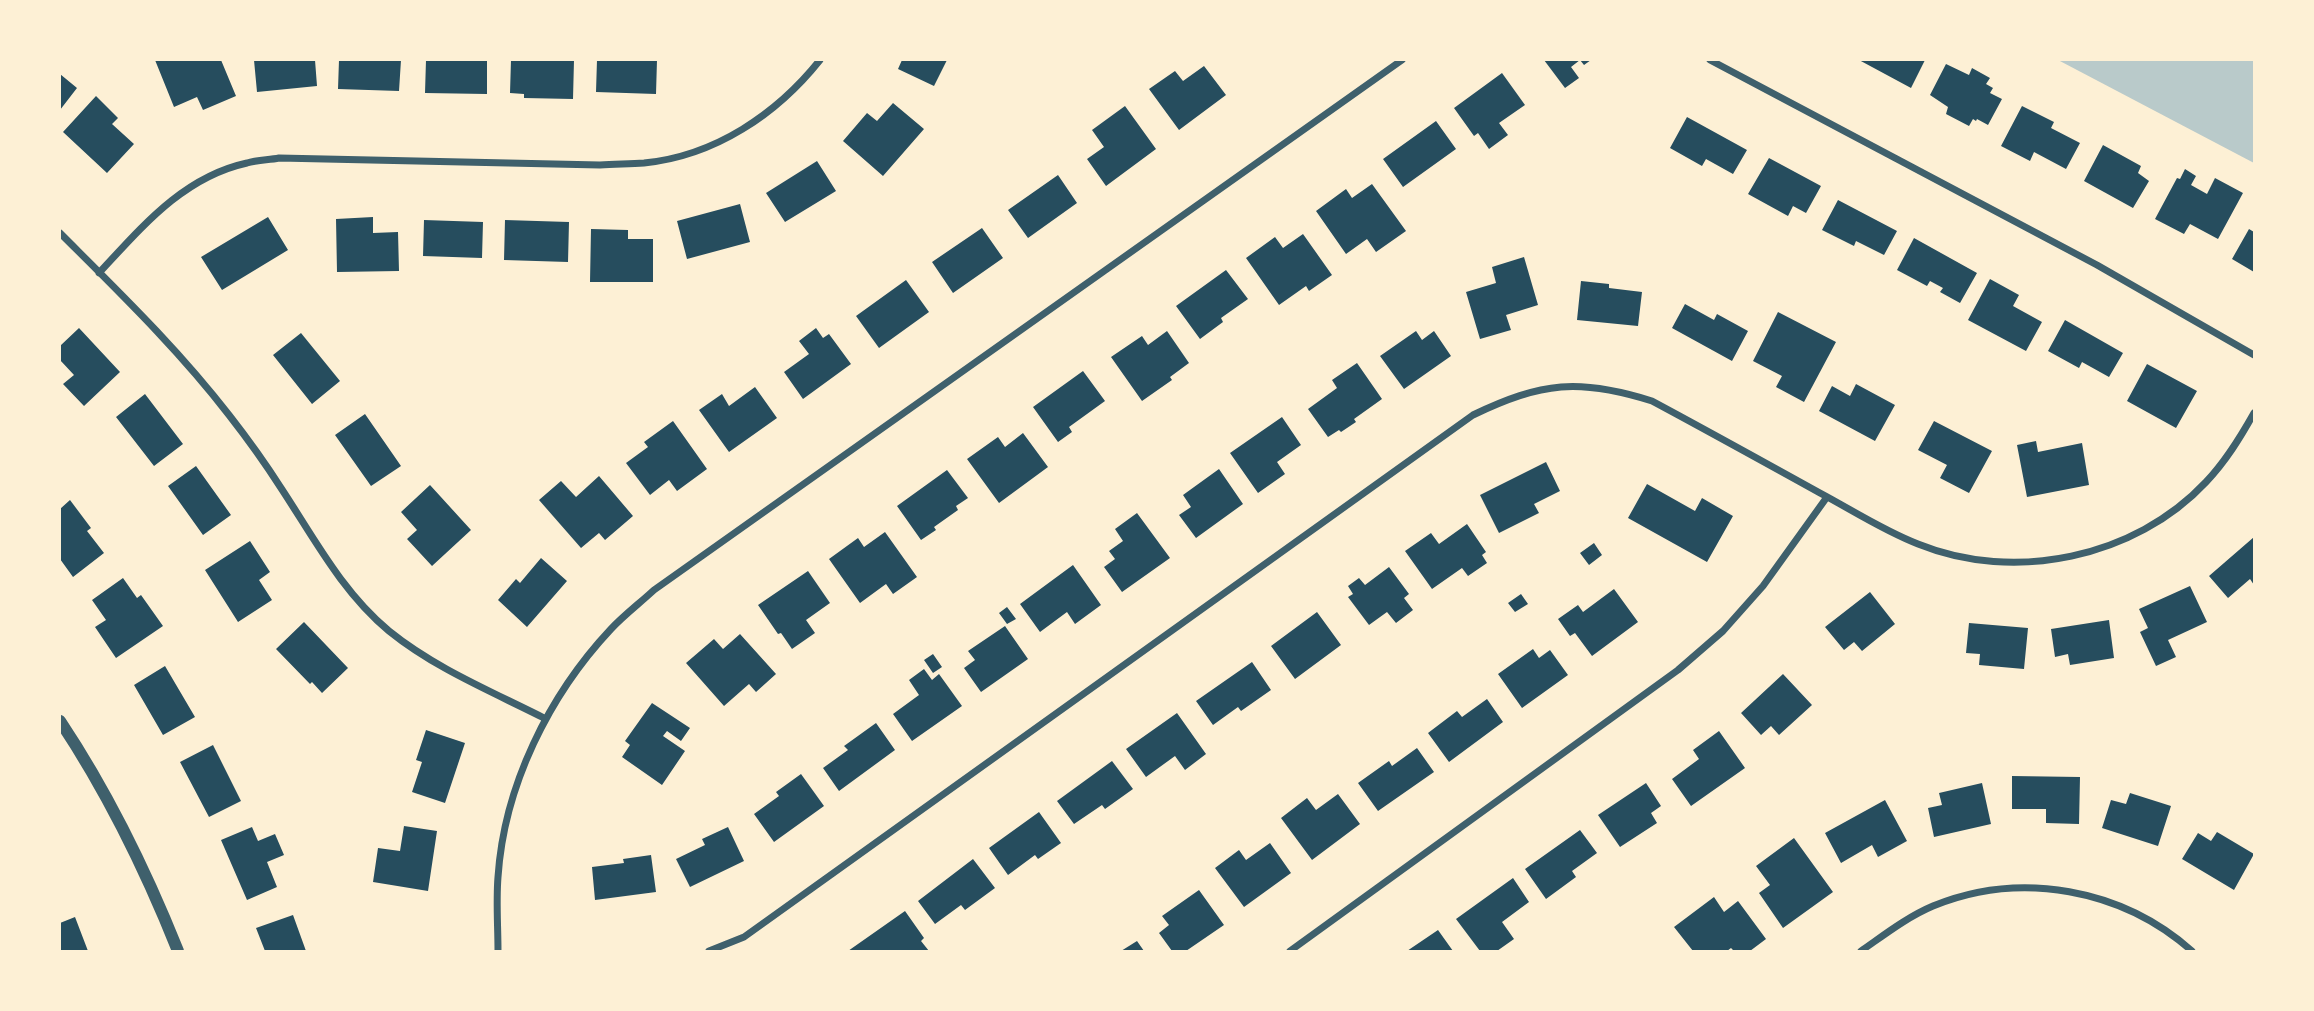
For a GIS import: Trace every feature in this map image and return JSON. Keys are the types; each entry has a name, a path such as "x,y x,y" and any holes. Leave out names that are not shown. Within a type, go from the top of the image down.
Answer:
{"street":[{"path":"99,272 149,219 177,195 209,176 245,163 279,158 600,165 646,163 686,154 728,138 767,114 802,83 820,60"},
{"path":"498,951 498,876 506,825 522,770 546,719 574,674 604,638 654,590 1398,60"},
{"path":"1710,60 2097,265 2255,355"},
{"path":"60,233 173,347 229,415 352,594 388,630 433,662 546,719"},
{"path":"709,951 744,937 1473,415 1510,397 1546,388 1583,386 1617,390 1653,401 1919,545 1964,558 2010,562 2053,560 2094,551 2133,536 2169,514 2205,484 2233,452 2255,413"},
{"path":"1290,951 1678,670 1723,631 1763,586 1827,497"},
{"path":"60,721 121,825 161,908 178,951"},
{"path":"1861,951 1903,922 1933,906 1974,893 2012,888 2055,888 2101,898 2137,913 2173,935 2192,951"}],"shaded area":[{"path":"2058,60 2254,60 2254,163"}],"building":[{"path":"155,60 221,60 236,96 203,110 197,97 174,107"},
{"path":"254,60 315,60 317,86 257,92"},
{"path":"339,60 401,60 399,91 338,89"},
{"path":"426,60 487,60 487,94 425,93"},
{"path":"511,60 574,60 573,99 524,98 524,94 510,93"},
{"path":"597,60 657,60 656,94 596,92"},
{"path":"902,60 947,60 934,86 898,69"},
{"path":"1544,60 1580,60 1571,67 1579,78 1565,88"},
{"path":"1859,60 1925,60 1911,88"},
{"path":"1946,64 1969,75 1972,68 1990,78 1986,84 1993,88 1990,93 2002,99 1988,125 1973,119 1969,126 1946,114 1948,107 1930,95"},
{"path":"1204,66 1226,95 1179,130 1149,89 1175,71 1183,81"},
{"path":"1502,73 1525,105 1499,123 1508,135 1489,149 1478,133 1474,136 1454,108"},
{"path":"60,74 77,88 60,110"},
{"path":"96,96 118,118 112,124 134,144 107,173 63,132"},
{"path":"893,103 924,129 883,176 843,141 867,113 877,121"},
{"path":"1125,106 1156,149 1106,186 1087,159 1104,147 1092,130"},
{"path":"2022,106 2054,122 2051,128 2080,143 2066,169 2034,152 2030,161 2001,146"},
{"path":"1687,117 1747,150 1733,174 1706,159 1702,166 1670,148"},
{"path":"1436,121 1456,149 1403,187 1383,159"},
{"path":"2103,145 2141,166 2138,173 2149,181 2133,208 2084,181"},
{"path":"1769,158 1821,186 1806,213 1793,206 1788,216 1748,194"},
{"path":"817,161 836,191 785,222 766,193"},
{"path":"2185,169 2196,176 2191,185 2207,194 2215,178 2243,193 2218,239 2190,224 2184,234 2155,219 2177,178 2180,179"},
{"path":"1058,175 1077,203 1028,238 1008,210"},
{"path":"1372,184 1406,231 1376,252 1367,239 1346,254 1316,211 1346,189 1352,198"},
{"path":"1838,200 1897,231 1884,255 1856,241 1854,246 1822,230"},
{"path":"740,204 750,242 687,259 677,221"},
{"path":"268,217 288,250 222,290 201,257"},
{"path":"373,217 373,233 398,232 399,271 337,272 336,219"},
{"path":"424,220 483,222 482,258 423,256"},
{"path":"505,220 569,222 568,262 504,260"},
{"path":"982,228 1003,258 953,293 932,262"},
{"path":"591,229 628,230 628,239 653,239 653,282 590,282"},
{"path":"2249,229 2254,232 2254,272 2232,259"},
{"path":"1303,234 1332,275 1309,291 1306,286 1279,305 1246,258 1275,237 1283,248"},
{"path":"1914,238 1977,273 1960,303 1940,292 1943,288 1930,281 1927,286 1897,270"},
{"path":"1524,257 1538,305 1506,315 1511,330 1480,339 1466,292 1496,283 1492,267"},
{"path":"1226,270 1248,299 1221,318 1223,322 1200,339 1176,306"},
{"path":"1990,279 2019,295 2013,306 2042,322 2026,351 1968,320"},
{"path":"906,280 929,312 879,348 856,316"},
{"path":"1581,281 1642,292 1638,326 1577,320"},
{"path":"1685,304 1714,320 1717,314 1748,331 1732,361 1672,328"},
{"path":"1778,312 1836,342 1804,402 1776,387 1782,376 1753,361"},
{"path":"2065,320 2123,353 2109,377 2082,362 2079,368 2048,351"},
{"path":"79,328 120,372 84,406 63,384 74,375 60,360 60,346"},
{"path":"816,328 823,338 829,334 851,364 803,399 784,372 809,354 799,341"},
{"path":"1167,331 1189,363 1170,377 1172,380 1142,401 1111,357 1142,336 1148,345"},
{"path":"1416,331 1422,340 1434,331 1451,356 1404,389 1380,356"},
{"path":"301,333 340,381 312,404 273,355"},
{"path":"1357,363 1382,399 1354,419 1356,422 1328,437 1308,409 1337,388 1332,380"},
{"path":"2147,364 2197,391 2176,428 2127,401"},
{"path":"1083,371 1105,401 1069,427 1072,432 1058,442 1033,407"},
{"path":"1856,384 1895,405 1875,441 1819,411 1832,386 1850,396"},
{"path":"755,387 777,418 729,452 699,410 722,394 729,406"},
{"path":"145,394 183,444 154,466 116,417"},
{"path":"365,414 401,466 371,486 335,435"},
{"path":"1282,417 1301,445 1277,462 1285,474 1258,493 1230,453"},
{"path":"673,421 707,469 677,491 669,480 650,495 626,463 648,447 644,442"},
{"path":"1934,421 1992,451 1969,493 1940,478 1947,465 1918,450"},
{"path":"1023,433 1048,467 999,503 967,459 998,437 1005,447"},
{"path":"2036,441 2038,452 2082,443 2089,485 2027,497 2017,445"},
{"path":"1546,462 1560,491 1534,504 1539,513 1499,533 1480,495"},
{"path":"196,466 231,515 203,535 168,486"},
{"path":"1219,469 1243,504 1196,538 1179,515 1191,507 1183,495"},
{"path":"947,470 968,498 956,506 958,510 934,527 936,530 921,540 897,506"},
{"path":"599,476 633,516 605,540 599,533 581,548 539,500 561,481 576,497"},
{"path":"1647,484 1695,511 1702,498 1733,516 1707,562 1628,518"},
{"path":"430,485 471,530 432,566 407,539 417,530 401,512"},
{"path":"70,500 91,528 87,531 104,553 73,577 60,559 60,509"},
{"path":"1137,513 1170,558 1122,592 1104,567 1115,559 1109,551 1123,541 1115,529"},
{"path":"1467,524 1486,552 1482,555 1487,563 1468,576 1462,568 1432,589 1405,551 1431,533 1439,544"},
{"path":"885,532 917,577 893,594 886,584 860,603 829,559 858,538 864,547"},
{"path":"2254,537 2254,585 2250,579 2228,598 2209,576"},
{"path":"250,541 270,572 259,580 272,600 238,622 205,570"},
{"path":"1594,543 1602,555 1589,565 1580,553"},
{"path":"541,558 567,581 527,627 498,600 516,579 520,583"},
{"path":"1073,565 1101,605 1075,624 1067,612 1040,632 1020,604"},
{"path":"1389,567 1409,594 1404,598 1413,610 1396,623 1387,612 1369,625 1348,597 1353,594 1348,586 1359,578 1365,585"},
{"path":"808,571 830,603 806,620 815,633 792,649 758,605"},
{"path":"123,578 137,598 141,595 163,626 116,658 95,627 106,620 92,600"},
{"path":"2190,586 2207,622 2168,640 2176,657 2156,666 2140,632 2148,628 2139,609"},
{"path":"1614,589 1638,622 1592,656 1575,633 1570,636 1558,619 1578,605 1583,612"},
{"path":"1870,592 1895,624 1862,651 1854,642 1844,650 1825,627"},
{"path":"1521,594 1528,604 1515,612 1508,603"},
{"path":"1007,607 1016,619 1007,624 999,613"},
{"path":"1317,612 1341,645 1295,679 1271,646"},
{"path":"2109,620 2114,658 2070,665 2068,654 2055,657 2051,629"},
{"path":"304,622 348,668 322,693 276,649"},
{"path":"1969,623 2028,628 2024,669 1979,665 1980,654 1966,653"},
{"path":"1005,626 1028,659 981,692 964,668 975,660 968,651"},
{"path":"740,634 776,674 756,692 749,684 724,706 686,663 714,639 723,649"},
{"path":"1533,649 1539,658 1550,650 1568,675 1522,708 1498,674"},
{"path":"933,654 942,667 933,673 924,660"},
{"path":"1252,662 1271,690 1241,711 1238,707 1213,725 1196,701"},
{"path":"165,666 195,717 163,735 134,685"},
{"path":"924,669 932,680 939,674 962,706 912,741 893,714 919,695 909,680"},
{"path":"1783,674 1812,705 1779,735 1771,726 1761,735 1741,713"},
{"path":"1487,699 1503,722 1449,762 1428,733 1457,711 1462,717"},
{"path":"652,703 690,728 681,741 667,731 663,736 685,751 662,785 622,757 630,745 625,741"},
{"path":"1177,713 1206,754 1185,770 1175,756 1146,777 1126,749"},
{"path":"876,723 895,750 839,791 823,768 848,750 844,746"},
{"path":"426,730 465,743 445,803 412,792 422,762 416,760"},
{"path":"1719,731 1745,768 1691,806 1672,779 1699,759 1693,750"},
{"path":"213,745 241,801 209,817 180,762"},
{"path":"1417,748 1434,772 1378,811 1358,783 1389,761 1392,766"},
{"path":"1112,761 1133,789 1105,809 1102,805 1074,824 1057,801"},
{"path":"801,774 824,806 774,842 754,814 779,796 776,792"},
{"path":"2012,776 2080,777 2079,824 2046,823 2046,809 2012,809"},
{"path":"1646,783 1661,806 1651,813 1657,823 1620,847 1598,815"},
{"path":"1982,783 1991,824 1934,837 1928,808 1942,805 1939,793"},
{"path":"2130,793 2171,806 2158,846 2102,828 2111,800 2126,804"},
{"path":"1338,794 1360,824 1312,860 1281,818 1307,798 1316,810"},
{"path":"1885,800 1907,841 1878,857 1872,845 1841,863 1825,833"},
{"path":"1039,812 1061,843 1038,859 1035,855 1008,875 989,848"},
{"path":"404,826 437,831 428,891 373,882 378,848 400,851"},
{"path":"252,827 258,841 275,834 284,855 267,862 277,887 247,900 221,840"},
{"path":"728,827 744,861 690,887 676,859 705,845 702,839"},
{"path":"1580,830 1597,853 1572,871 1576,877 1546,899 1525,869"},
{"path":"2217,832 2254,854 2234,890 2182,859 2198,833 2211,841"},
{"path":"1794,838 1833,892 1783,928 1759,893 1770,885 1756,866"},
{"path":"1270,843 1291,873 1244,907 1215,868 1239,850 1246,860"},
{"path":"651,855 656,892 595,900 592,867 624,863 623,859"},
{"path":"973,859 995,888 965,910 961,905 935,924 918,901"},
{"path":"1513,878 1529,902 1502,922 1514,939 1497,951 1480,951 1456,919"},
{"path":"1199,890 1224,925 1186,951 1172,951 1159,933 1169,925 1162,916"},
{"path":"1714,897 1724,912 1738,901 1766,939 1750,951 1734,951 1731,948 1727,951 1693,951 1674,927"},
{"path":"905,911 924,938 921,941 929,951 848,951"},
{"path":"293,915 306,951 265,951 256,928"},
{"path":"75,917 88,951 60,951 60,923"},
{"path":"1438,930 1453,951 1407,951"},
{"path":"1137,941 1144,951 1121,951"}]}
